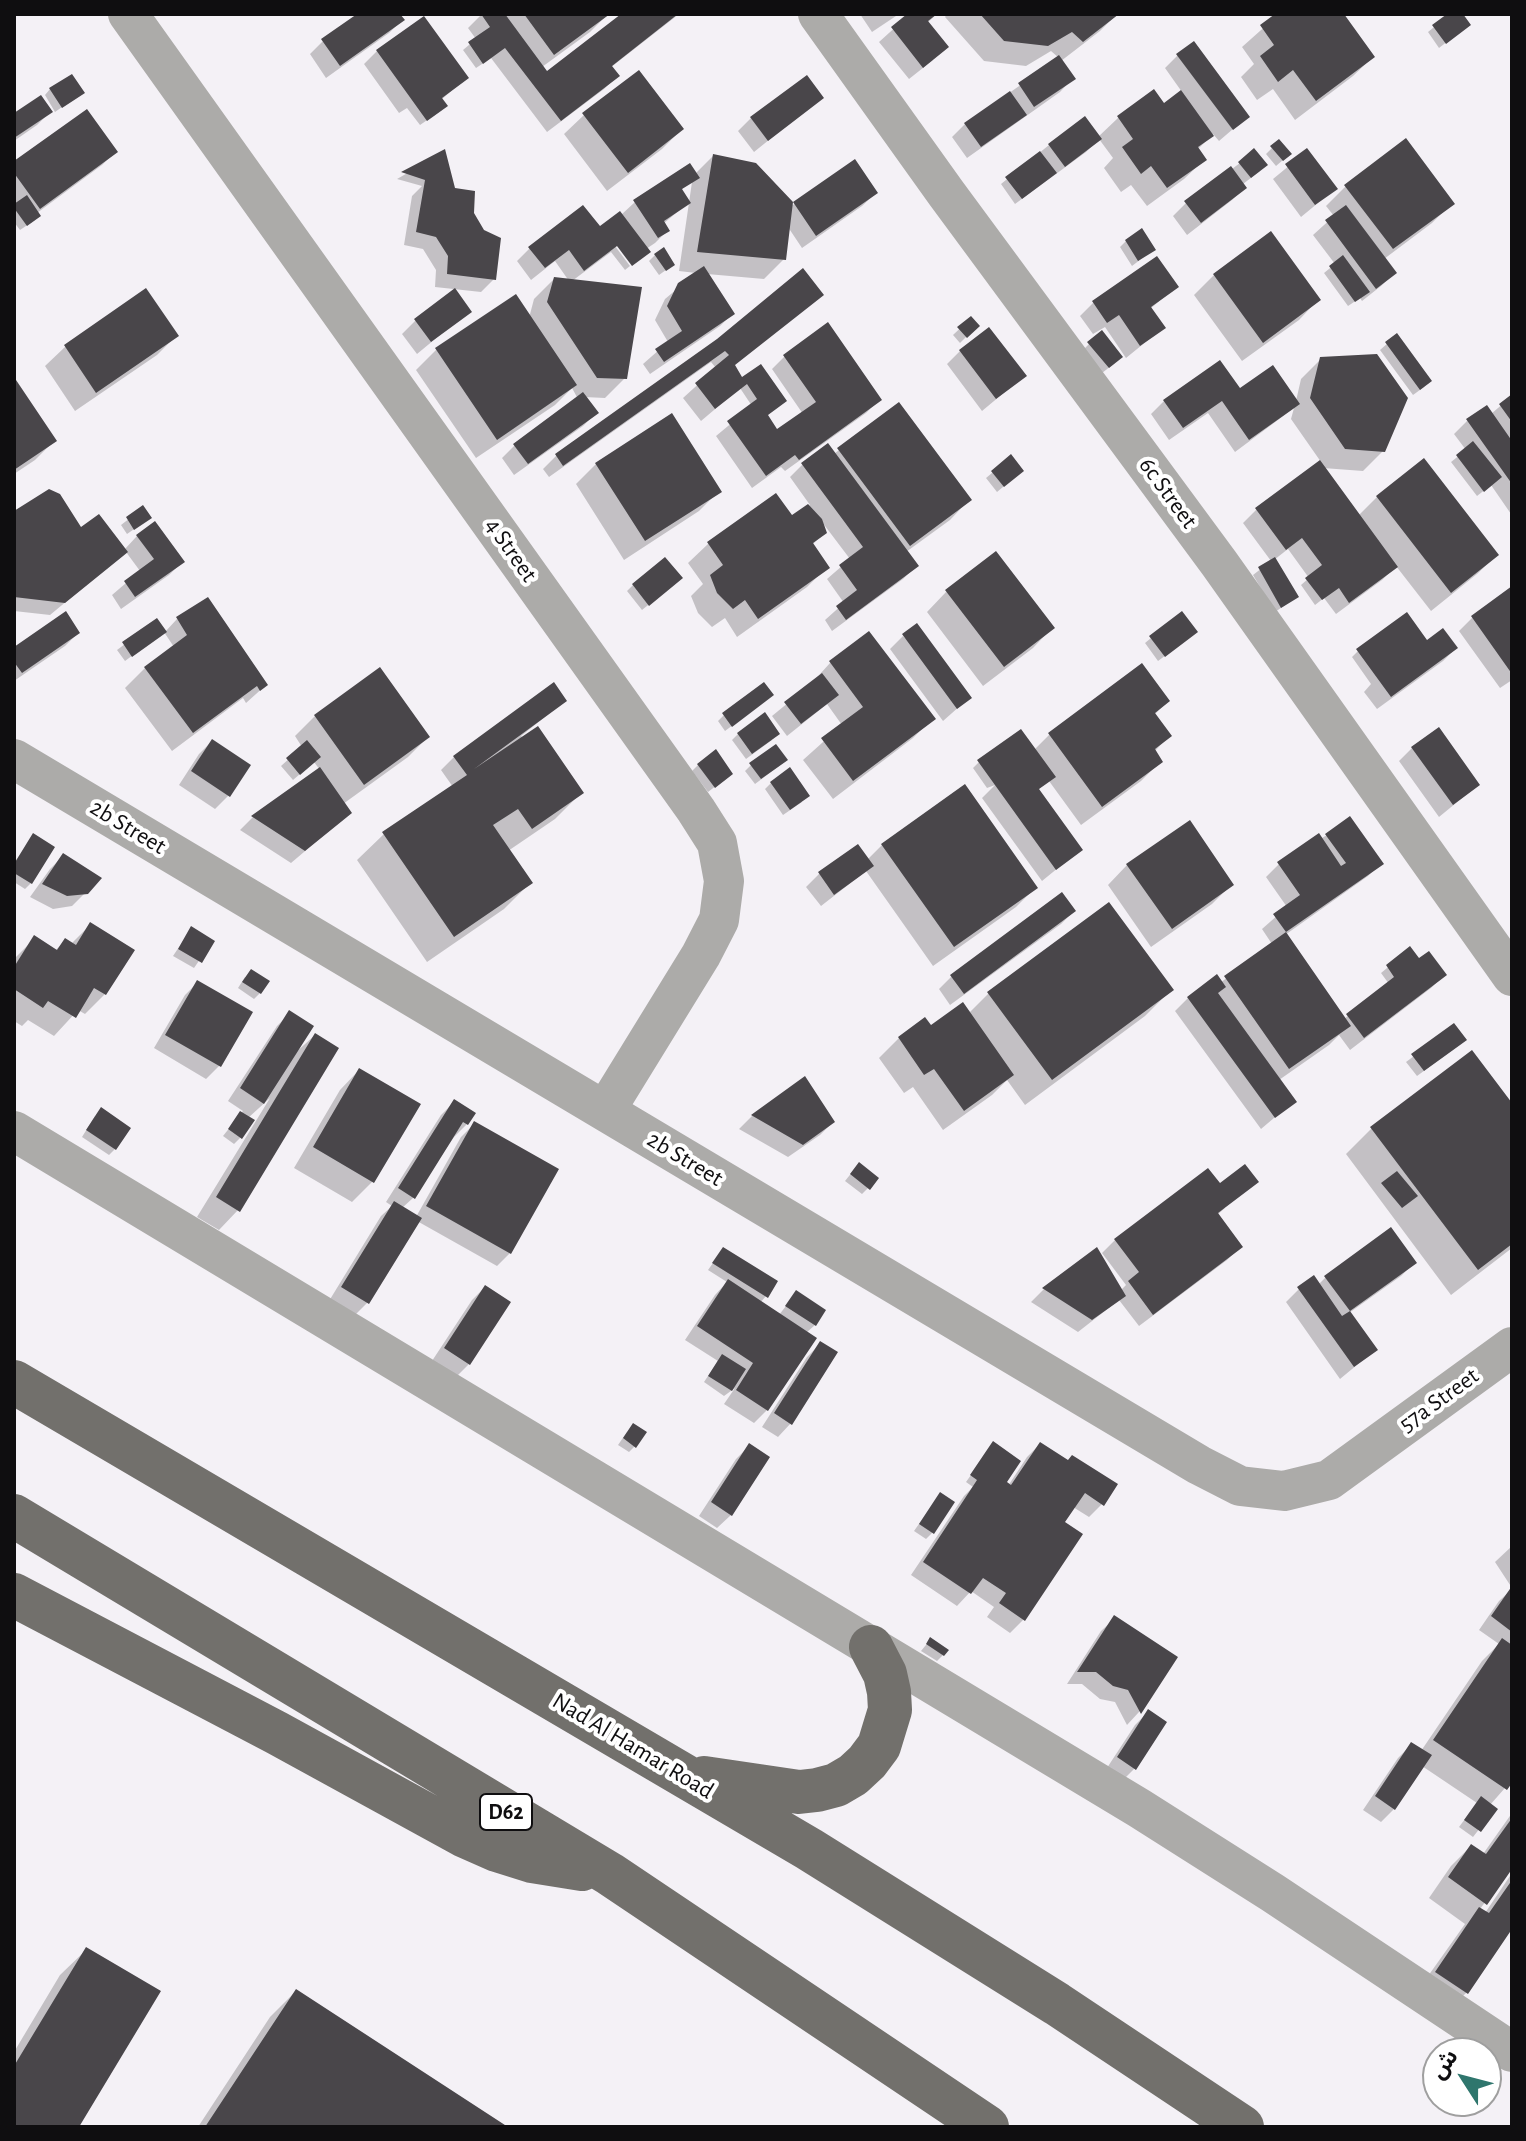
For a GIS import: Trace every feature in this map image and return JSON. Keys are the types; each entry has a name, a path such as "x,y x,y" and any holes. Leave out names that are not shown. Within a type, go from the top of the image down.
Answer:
{"main road":[{"name":"Nad Al Hamar Road","path":"14,1382 683,1775 933,1926 1168,2076 1242,2127"},
{"name":"D62","path":"14,1516 610,1874 987,2127"},
{"path":"14,1595 463,1835 532,1861 610,1874"},
{"path":"683,1775 799,1792 827,1788 853,1775 879,1746 890,1710 885,1674 871,1647"}],"street":[{"name":"4 Street","path":"128,14 717,843 724,881 719,920 701,955 605,1111"},
{"name":"6c Street","path":"818,14 1219,563 1512,976"},
{"name":"2b Street","path":"14,759 1186,1457 1240,1486 1284,1491 1329,1480 1366,1453"},
{"path":"14,1131 1139,1808 1512,2052"},
{"name":"57a Street","path":"1366,1453 1512,1347"}],"building":[{"path":"357,14 400,14 405,20 340,66 321,39"},
{"path":"481,14 505,14 547,71 621,14 678,14 612,66 620,76 561,121 505,48 483,64 468,42 490,27"},
{"path":"524,14 610,14 554,55"},
{"path":"907,14 937,14 928,21 949,47 923,68 891,27"},
{"path":"980,14 1119,14 1083,42 1072,32 1048,46 1004,41"},
{"path":"1275,14 1344,14 1375,57 1316,101 1293,70 1278,82 1260,56 1274,45 1260,25"},
{"path":"1447,14 1463,14 1471,25 1446,44 1432,25"},
{"path":"424,16 469,78 442,98 448,106 427,121 376,50"},
{"path":"1194,41 1250,117 1233,130 1176,54"},
{"path":"1059,55 1076,79 1034,107 1018,83"},
{"path":"639,70 684,129 628,173 582,113"},
{"path":"72,74 85,93 62,108 49,88"},
{"path":"807,75 824,98 768,141 750,117"},
{"path":"1154,89 1164,103 1181,90 1214,136 1198,147 1207,160 1167,188 1151,166 1141,174 1122,147 1133,139 1117,116"},
{"path":"1010,91 1027,115 981,147 964,123"},
{"path":"41,95 53,112 14,138 14,113"},
{"path":"87,109 118,152 40,209 14,173 14,161"},
{"path":"1085,116 1102,139 1065,167 1048,144"},
{"path":"1406,138 1455,204 1393,249 1344,185"},
{"path":"1279,139 1292,154 1283,161 1270,146"},
{"path":"1254,148 1268,165 1251,178 1238,162"},
{"path":"1307,148 1338,189 1315,205 1285,164"},
{"path":"445,149 455,188 475,191 474,213 484,230 501,238 496,280 447,274 448,256 436,237 416,232 425,180 401,172"},
{"path":"1040,151 1057,173 1022,199 1005,177"},
{"path":"713,154 756,163 793,202 786,260 697,252"},
{"path":"855,159 878,193 816,236 793,202"},
{"path":"690,163 700,178 682,189 691,203 664,221 670,231 658,238 633,200"},
{"path":"1231,166 1247,188 1201,223 1184,201"},
{"path":"27,195 41,216 27,226 14,204"},
{"path":"583,205 600,226 620,211 651,252 632,266 617,246 584,271 569,250 545,268 528,247"},
{"path":"1346,205 1397,273 1376,289 1325,220"},
{"path":"1142,228 1156,250 1138,261 1125,240"},
{"path":"1271,231 1321,300 1263,343 1213,274"},
{"path":"664,247 675,265 666,271 654,254"},
{"path":"1343,255 1370,292 1355,302 1329,266"},
{"path":"1157,256 1179,287 1151,307 1166,328 1140,346 1119,315 1107,323 1092,301"},
{"path":"704,266 735,314 664,362 655,349 682,331 667,306 678,283"},
{"path":"803,268 824,295 735,365 742,377 761,364 787,401 768,415 777,429 816,402 783,355 828,322 882,400 799,460 795,455 766,476 727,421 757,399 747,384 715,409 695,383 729,355 725,351 563,466 555,454 717,339"},
{"path":"554,277 642,287 627,379 597,378 547,302"},
{"path":"146,288 179,336 96,393 64,345"},
{"path":"455,288 472,312 431,342 414,319"},
{"path":"516,294 577,385 497,440 435,348"},
{"path":"971,316 980,326 967,338 957,327"},
{"path":"989,327 1027,376 996,399 959,350"},
{"path":"1102,330 1123,357 1109,368 1087,342"},
{"path":"1397,333 1432,381 1420,390 1385,342"},
{"path":"1377,354 1408,398 1385,452 1345,449 1310,398 1320,357"},
{"path":"1220,360 1240,388 1273,365 1300,404 1249,440 1222,401 1183,428 1163,400"},
{"path":"14,377 57,441 14,470"},
{"path":"583,392 599,413 528,464 513,444"},
{"path":"1512,394 1512,422 1499,404"},
{"path":"899,402 972,500 910,546 837,448"},
{"path":"1487,405 1512,441 1512,484 1466,419"},
{"path":"672,413 722,492 645,541 595,463"},
{"path":"1473,441 1502,477 1484,492 1456,455"},
{"path":"828,443 919,566 846,620 836,606 857,590 839,565 863,547 801,463"},
{"path":"1011,454 1024,471 1004,487 991,471"},
{"path":"1424,458 1499,555 1451,593 1376,496"},
{"path":"1320,460 1398,567 1349,603 1339,588 1322,600 1305,578 1322,565 1302,538 1286,550 1255,508"},
{"path":"49,489 60,494 81,527 99,514 128,552 65,603 14,597 14,511"},
{"path":"776,493 792,515 808,504 822,519 827,533 813,543 830,568 758,619 745,600 733,609 717,593 710,575 723,565 707,542"},
{"path":"143,505 152,518 134,530 126,517"},
{"path":"155,521 185,562 135,597 124,581 154,559 136,535"},
{"path":"996,551 1055,628 1004,667 945,590"},
{"path":"665,557 683,578 649,606 632,584"},
{"path":"1275,557 1299,597 1281,608 1258,567"},
{"path":"1512,586 1512,674 1471,616"},
{"path":"208,597 268,685 260,691 257,686 193,733 144,667 187,635 176,617"},
{"path":"66,611 80,633 22,673 14,662 14,647"},
{"path":"1182,611 1198,632 1165,657 1149,636"},
{"path":"1407,612 1427,640 1443,628 1458,648 1391,697 1356,649"},
{"path":"157,618 167,632 132,657 122,642"},
{"path":"917,623 972,698 957,709 902,634"},
{"path":"869,631 936,719 853,781 821,738 863,707 829,661"},
{"path":"1142,663 1170,701 1155,713 1172,736 1155,749 1163,762 1102,807 1048,733"},
{"path":"380,667 430,737 364,785 314,715"},
{"path":"822,673 839,695 801,724 784,702"},
{"path":"554,682 567,701 474,769 538,726 584,793 532,829 518,809 493,825 533,883 454,937 382,832 467,775 453,756"},
{"path":"764,682 774,695 732,727 722,713"},
{"path":"765,712 780,734 752,754 737,733"},
{"path":"1439,727 1480,785 1453,805 1411,747"},
{"path":"1021,729 1056,777 1039,789 1083,850 1056,870 977,760"},
{"path":"212,739 251,765 230,797 191,771"},
{"path":"307,740 321,757 300,775 286,758"},
{"path":"776,744 788,760 761,779 749,763"},
{"path":"716,749 733,774 715,788 697,764"},
{"path":"320,767 352,813 305,851 251,816"},
{"path":"790,767 810,796 790,810 770,782"},
{"path":"965,784 1038,888 954,947 881,844"},
{"path":"1350,816 1384,864 1286,932 1273,914 1300,895 1277,862 1319,833 1341,866 1346,863 1325,834"},
{"path":"1190,820 1234,885 1172,929 1126,864"},
{"path":"33,833 55,847 32,884 14,873 14,864"},
{"path":"858,844 874,866 834,895 818,872"},
{"path":"63,853 102,878 88,894 67,896 42,884"},
{"path":"1062,892 1076,911 964,994 950,975"},
{"path":"1109,902 1174,990 1052,1080 987,992"},
{"path":"90,922 135,950 106,995 94,988 76,1018 48,1001 43,1008 14,989 14,967 34,935 57,950 65,938 76,945"},
{"path":"191,926 215,941 202,963 178,949"},
{"path":"1286,932 1351,1026 1289,1069 1224,976"},
{"path":"1410,946 1419,958 1429,951 1447,975 1364,1038 1346,1014 1394,977 1386,965"},
{"path":"251,969 270,981 261,994 242,982"},
{"path":"1217,974 1226,987 1218,993 1297,1102 1275,1118 1187,997"},
{"path":"197,980 253,1012 221,1067 165,1035"},
{"path":"963,1002 1014,1075 964,1111 934,1069 924,1075 898,1037 925,1017 931,1025"},
{"path":"289,1010 314,1026 264,1104 240,1088"},
{"path":"1454,1023 1467,1040 1424,1071 1411,1054"},
{"path":"315,1033 339,1048 240,1212 216,1197"},
{"path":"1472,1050 1512,1103 1512,1244 1478,1270 1370,1127"},
{"path":"359,1068 421,1104 374,1183 313,1147"},
{"path":"805,1076 835,1122 803,1145 751,1115"},
{"path":"454,1099 476,1113 468,1125 463,1122 415,1199 398,1188"},
{"path":"101,1107 131,1128 116,1150 86,1130"},
{"path":"240,1111 255,1120 242,1139 228,1129"},
{"path":"474,1121 559,1169 511,1254 426,1206"},
{"path":"859,1162 879,1178 870,1190 850,1174"},
{"path":"1245,1164 1259,1182 1218,1213 1243,1247 1153,1315 1128,1281 1139,1272 1114,1239 1208,1168 1220,1183"},
{"path":"1397,1171 1418,1196 1402,1208 1381,1183"},
{"path":"394,1201 422,1218 369,1304 341,1287"},
{"path":"1391,1227 1417,1263 1350,1311 1324,1276"},
{"path":"723,1247 778,1281 768,1298 712,1263"},
{"path":"1097,1247 1126,1296 1092,1320 1042,1288"},
{"path":"1314,1275 1342,1316 1350,1311 1378,1350 1354,1367 1297,1287"},
{"path":"728,1279 817,1338 768,1411 736,1390 753,1363 697,1326"},
{"path":"485,1285 511,1302 470,1365 444,1348"},
{"path":"796,1290 826,1310 816,1326 785,1306"},
{"path":"820,1341 838,1352 792,1425 774,1413"},
{"path":"722,1354 746,1369 732,1391 708,1376"},
{"path":"633,1423 647,1432 636,1448 623,1438"},
{"path":"993,1441 1021,1461 1007,1482 1011,1485 1040,1442 1068,1460 1072,1455 1118,1484 1104,1506 1085,1493 1065,1522 1083,1534 1025,1621 999,1603 1006,1593 983,1578 971,1594 923,1562 977,1480 970,1475"},
{"path":"749,1443 770,1457 732,1516 711,1502"},
{"path":"940,1492 955,1502 934,1534 919,1524"},
{"path":"1512,1586 1512,1632 1491,1616"},
{"path":"1114,1615 1178,1657 1141,1714 1128,1690 1113,1686 1096,1672 1077,1672"},
{"path":"930,1637 949,1650 944,1656 926,1644"},
{"path":"1502,1638 1512,1645 1512,1783 1507,1790 1433,1740"},
{"path":"1148,1709 1167,1722 1136,1770 1117,1757"},
{"path":"1411,1742 1432,1755 1395,1810 1375,1796"},
{"path":"1481,1796 1498,1809 1481,1832 1464,1820"},
{"path":"1512,1818 1512,1869 1487,1905 1448,1877 1471,1844 1486,1854"},
{"path":"1512,1880 1512,1929 1468,1994 1435,1972 1479,1907 1489,1913"},
{"path":"86,1947 161,1991 79,2127 14,2127 14,2066"},
{"path":"296,1989 508,2127 205,2127"}]}
